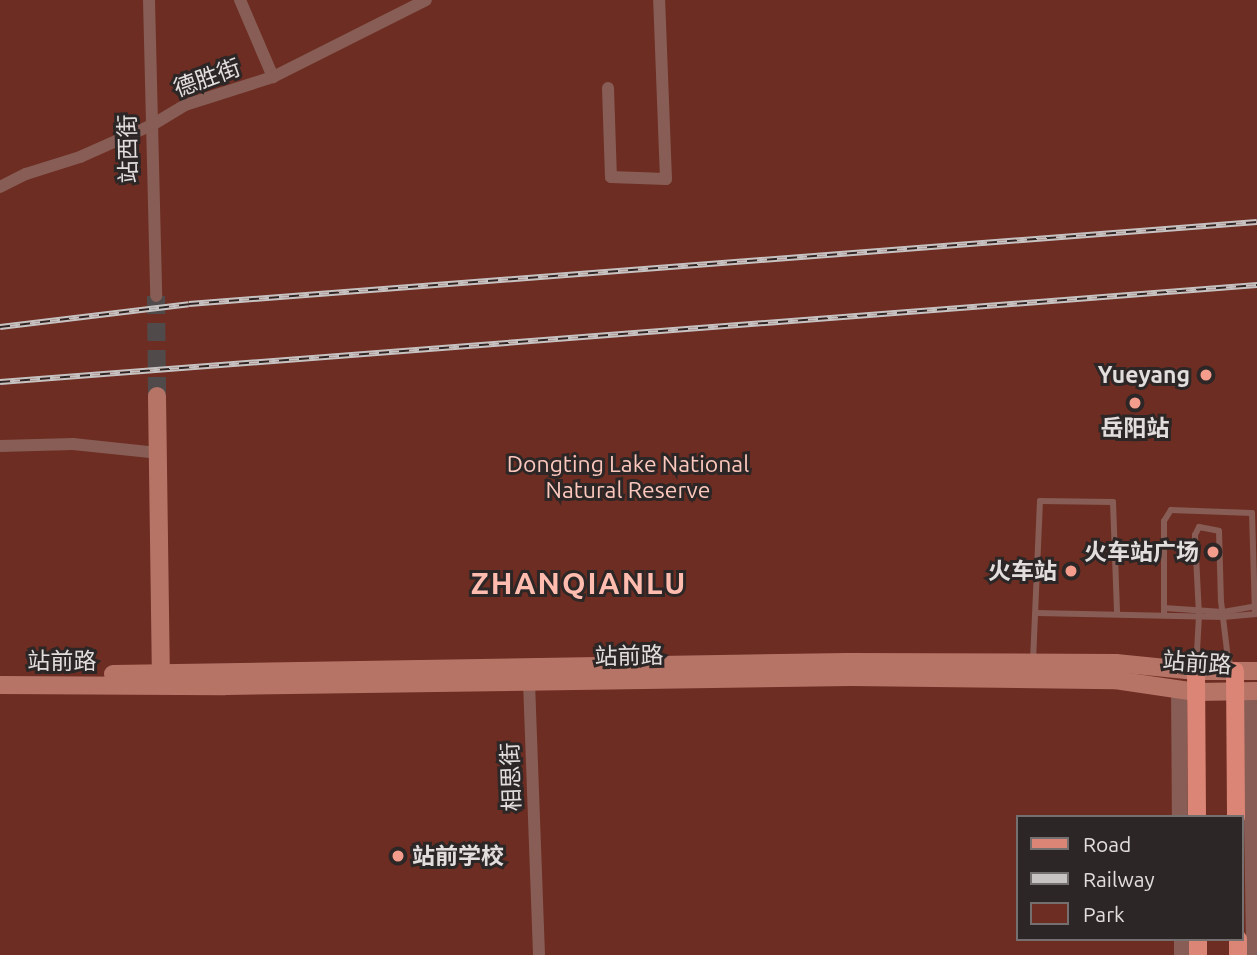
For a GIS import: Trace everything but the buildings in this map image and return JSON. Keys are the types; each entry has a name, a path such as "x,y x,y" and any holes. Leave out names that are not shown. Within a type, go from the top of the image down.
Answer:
{"main road":[{"path":"157,396 160,673"},
{"name":"站前路","path":"0,675 848,662 1116,663 1196,671 1257,671"},
{"path":"1196,671 1187,690 1197,815"},
{"path":"1235,671 1247,691 1236,815"},
{"name":"站前路","path":"0,685 851,677 1101,679 1187,690 1247,691"}],"street":[{"name":"站西街","path":"149,0 156,296"},
{"path":"240,0 273,77"},
{"name":"德胜街","path":"0,187 26,174 80,157 152,125 185,105 273,77 426,0"},
{"path":"608,88 611,177 666,179 659,0"},
{"path":"0,446 74,444 158,453"},
{"name":"相思街","path":"528,682 539,955"},
{"path":"1180,815 1187,690"},
{"path":"1247,691 1254,955"}],"lane":[{"path":"1033,663 1040,501 1113,502 1117,613"},
{"path":"1036,613 1164,611 1223,614 1256,610 1252,513 1171,510 1164,521 1164,611"},
{"path":"1196,671 1198,613 1195,535 1199,527 1219,531 1228,659 1235,671"}],"green space":[{"name":"Dongting Lake National Natural Reserve","path":"0,0 1257,0 1257,955 0,955"}],"tunnel":[{"path":"156,296 157,396"}],"railway":[{"path":"0,327 189,304 1257,222"},
{"path":"0,382 1257,285"}],"place":[{"name":"Yueyang","path":"1206,375"},
{"name":"岳阳站","path":"1135,403"},
{"name":"火车站广场","path":"1213,552"},
{"name":"火车站","path":"1071,571"},
{"name":"站前学校","path":"398,856"}],"district":[{"name":"ZHANQIANLU","path":"579,583"}]}
